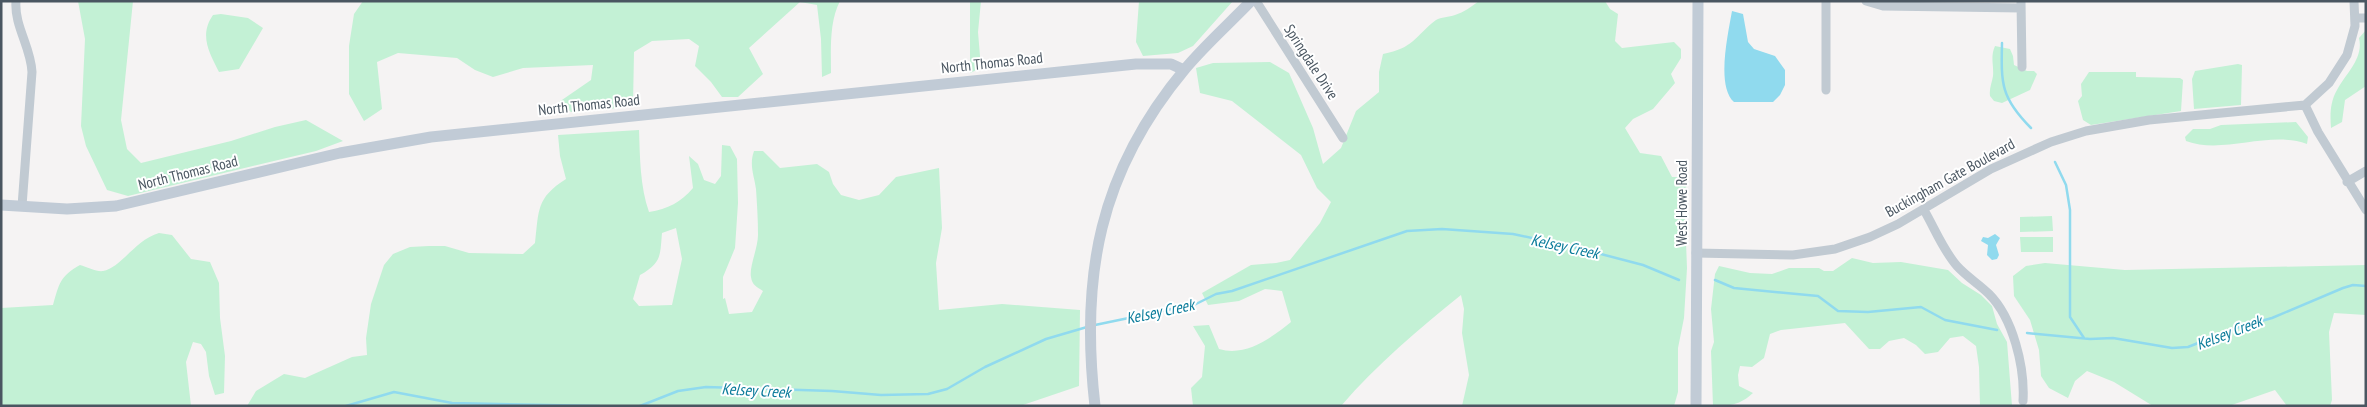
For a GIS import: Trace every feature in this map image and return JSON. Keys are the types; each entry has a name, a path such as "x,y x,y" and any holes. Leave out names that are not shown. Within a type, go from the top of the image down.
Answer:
{"street":[{"path":"16,1 18,21 30,57 32,72 22,206"},
{"path":"1095,406 1089,330 1092,279 1111,195 1125,161 1145,125 1184,70 1251,1"},
{"name":"Springdale Drive","path":"1256,1 1344,138"},
{"name":"West Howe Road","path":"1696,406 1698,1"},
{"path":"1826,1 1826,90"},
{"path":"1866,1 1883,6 2021,4 2022,67"},
{"path":"2354,1 2355,18 2350,48 2340,69 2329,83 2305,105 2318,132 2347,182 2366,210"},
{"path":"2355,18 2366,18"},
{"name":"North Thomas Road","path":"1,205 81,209 116,206 340,153 431,137 1136,64 1171,64 1184,70"},
{"name":"Buckingham Gate Boulevard","path":"1696,254 1765,256 1821,252 1870,237 1924,210 1978,176 2023,153 2086,131 2149,120 2305,105"},
{"path":"2347,182 2366,171"},
{"path":"1924,210 1953,260 1968,277 1990,295 2005,317 2021,365 2023,401"}],"green space":[{"path":"78,1 133,1 121,120 127,149 141,163 306,120 343,141 316,151 128,196 107,190 86,146 81,126 85,39"},
{"path":"363,1 840,1 832,27 831,73 822,77 821,39 817,5 800,2 749,48 763,74 738,97 722,97 711,82 695,66 699,46 689,39 652,41 634,52 633,105 571,112 559,102 591,80 593,65 523,68 493,77 475,70 457,58 398,53 377,62 382,109 364,121 349,94 349,46 354,14"},
{"path":"970,1 981,1 978,32 981,68 970,73"},
{"path":"1139,1 1233,1 1193,46 1178,53 1143,56 1136,42"},
{"path":"1479,1 1605,1 1610,9 1618,14 1615,41 1622,48 1674,42 1681,49 1681,58 1671,74 1675,83 1653,109 1633,119 1625,128 1640,153 1661,156 1672,177 1684,177 1687,190 1685,216 1687,268 1684,318 1678,348 1678,392 1674,406 1462,406 1469,375 1462,333 1464,309 1461,295 1384,361 1341,406 1193,406 1191,388 1202,377 1205,346 1193,326 1209,325 1219,349 1229,351 1248,348 1267,340 1291,322 1282,291 1265,289 1239,301 1208,305 1202,293 1251,265 1290,260 1320,223 1331,202 1317,188 1301,155 1232,101 1200,93 1196,68 1213,63 1270,62 1289,73 1313,128 1323,164 1341,148 1356,111 1379,92 1379,72 1383,54 1401,49 1436,20 1458,14"},
{"path":"221,14 248,18 263,28 239,69 219,72 209,50 206,37 209,22 213,15"},
{"path":"2366,30 2366,86 2345,100 2342,122 2331,128 2333,99 2357,59 2360,45 2359,38"},
{"path":"1995,46 2010,49 2014,65 2027,71 2034,71 2037,74 2030,90 2002,103 1994,101 1990,96"},
{"path":"2242,65 2241,105 2194,109 2192,79 2195,71"},
{"path":"2089,72 2136,72 2136,77 2180,78 2183,80 2181,111 2091,125 2083,120 2078,101 2082,96 2081,84"},
{"path":"2296,122 2308,137 2307,144 2292,140 2277,140 2200,145 2186,141 2185,137 2193,129 2210,129 2221,125"},
{"path":"639,130 642,182 649,212 674,204 693,188 689,156 698,164 704,180 715,184 721,176 722,145 730,146 737,159 738,203 735,248 723,277 723,299 725,298 729,314 752,312 763,291 754,284 751,273 758,235 756,189 752,165 754,151 763,151 780,168 817,164 829,172 833,184 841,195 859,200 879,195 896,177 939,168 942,228 936,263 939,310 1002,304 1080,310 1079,386 1020,406 247,406 256,391 284,374 305,378 352,357 367,355 366,338 371,304 384,265 393,254 410,247 445,246 469,253 523,254 535,243 539,213 544,199 549,192 566,179 560,156 558,135","holes":["676,228 682,259 672,305 639,306 633,299 640,275 647,271 659,258 662,233"]},
{"path":"2052,216 2053,231 2020,232 2020,217"},
{"path":"159,233 172,235 191,259 210,262 219,283 220,318 225,356 224,393 215,395 209,376 206,352 201,344 193,342 186,362 191,406 1,406 1,308 53,305 61,281 73,269 80,265 98,271 110,269 143,241"},
{"path":"2020,237 2053,237 2053,252 2021,252"},
{"path":"1852,258 1873,263 1901,262 1948,270 1962,283 1981,295 1992,306 1997,324 2007,342 2012,406 1980,406 1979,367 1976,346 1963,336 1950,338 1938,352 1925,354 1916,345 1904,338 1889,341 1880,349 1869,349 1845,323 1781,330 1770,334 1764,358 1752,367 1740,366 1738,375 1739,386 1753,393 1744,400 1734,404 1713,406 1711,351 1714,342 1711,309 1715,274 1719,266 1750,273 1772,274 1789,268 1819,268 1824,271 1833,271"},
{"path":"2045,263 2125,270 2366,265 2366,315 2334,313 2329,332 2332,400 2330,406 2287,406 2275,390 2229,406 2153,406 2114,382 2087,371 2075,381 2068,398 2049,388 2041,376 2039,350 2030,320 2014,296 2013,276 2026,266"}],"water":[{"path":"1732,11 1743,14 1748,42 1754,49 1775,56 1785,70 1785,85 1780,95 1773,102 1734,102 1729,94 1724,72"},
{"path":"1995,234 2000,238 1996,245 1999,255 1997,259 1992,260 1987,255 1988,245 1981,241 1983,237 1988,238"}],"waterway":[{"path":"2002,43 2003,80 2008,99 2031,128"},
{"path":"2055,162 2066,185 2070,210 2070,317 2084,338"},
{"name":"Kelsey Creek","path":"1095,325 1196,304 1216,294 1232,291 1407,231 1442,229 1513,234 1574,247 1643,265 1679,280"},
{"name":"Kelsey Creek","path":"1715,280 1734,288 1818,296 1838,311 1868,312 1921,307 1945,320 1997,330"},
{"name":"Kelsey Creek","path":"2027,333 2090,339 2113,338 2172,348 2188,347 2236,328 2272,318 2343,288 2353,285 2366,286"},
{"name":"Kelsey Creek","path":"640,406 678,391 706,387 832,391 881,395 928,394 947,389 985,367 1046,339 1087,327"},
{"name":"Kelsey Creek","path":"346,406 394,392 452,403 599,406"}]}
